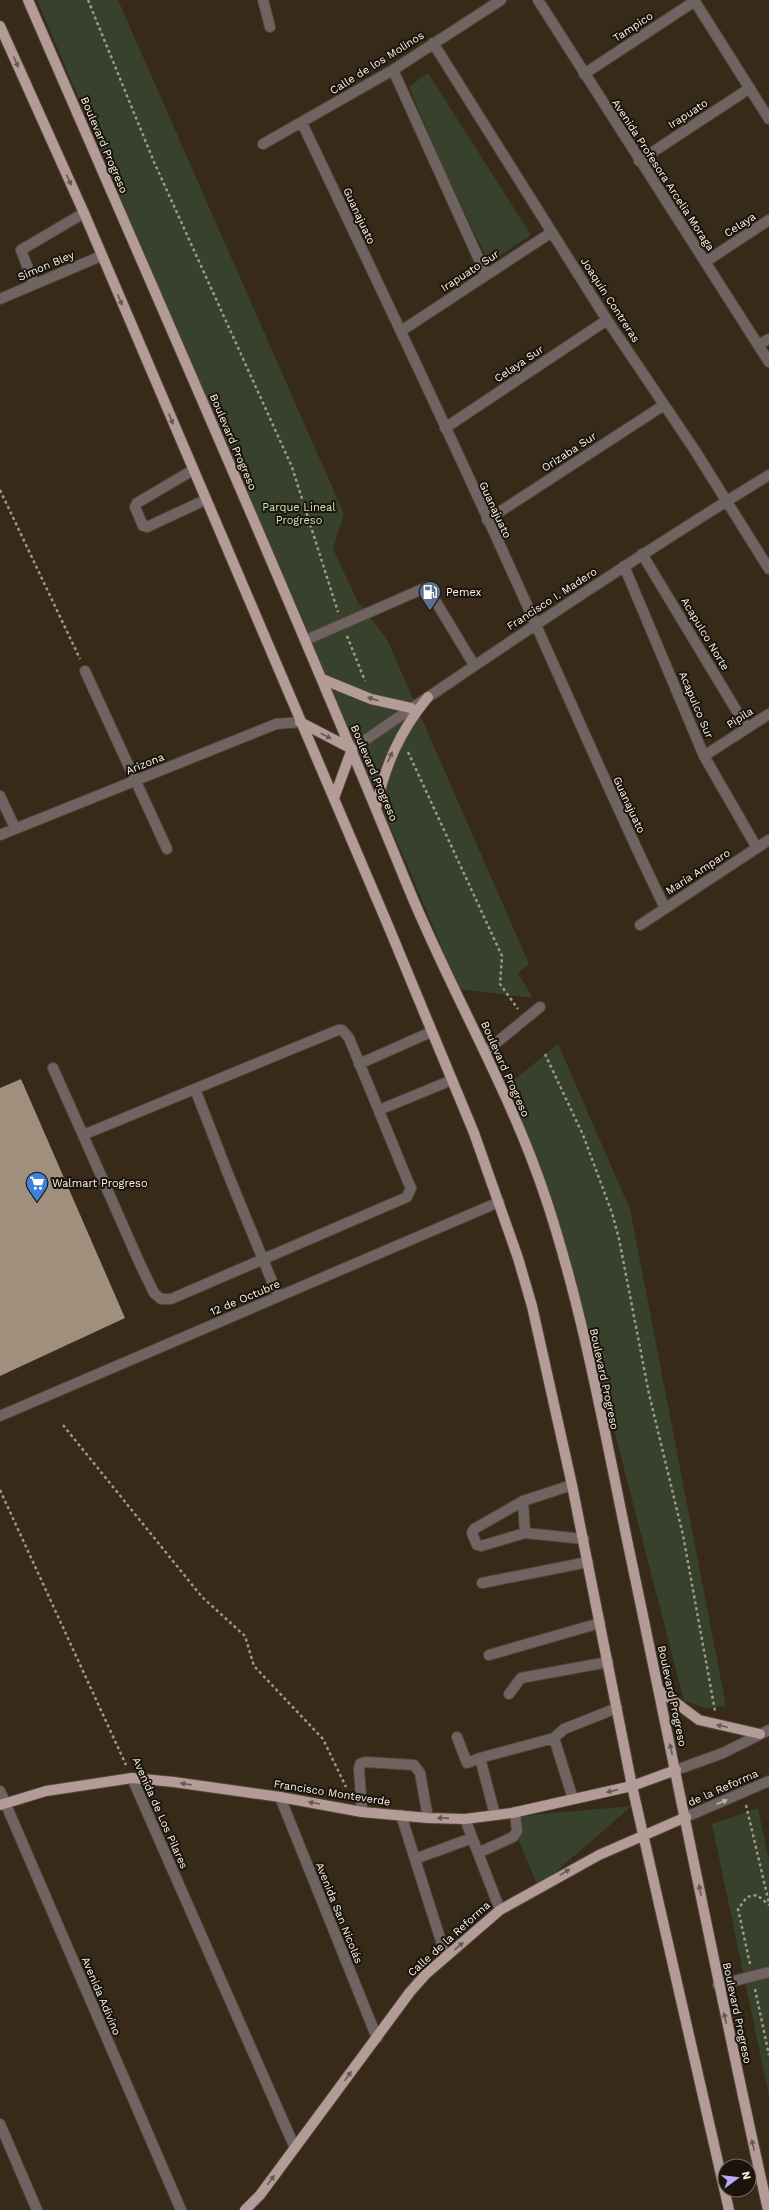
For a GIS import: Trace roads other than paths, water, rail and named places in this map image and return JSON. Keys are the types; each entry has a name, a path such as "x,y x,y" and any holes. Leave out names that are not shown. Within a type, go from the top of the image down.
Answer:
{"main road":[{"name":"Boulevard Progreso","path":"28,0 306,640 423,921 485,1052 528,1150 544,1194 574,1297 686,1817 718,1985 768,2210"},
{"path":"0,26 3,41 84,213 192,470 334,798 474,1133 499,1202 532,1306 584,1539 632,1786 729,2210"},
{"path":"322,679 371,699 411,708"},
{"path":"376,808 389,760 412,716 428,697"},
{"path":"300,722 352,749 334,798"},
{"path":"659,1690 699,1720 718,1725 765,1732"},
{"name":"Francisco Monteverde","path":"2,1804 46,1791 83,1784 132,1778 174,1782 280,1797 362,1812 428,1818 465,1819 515,1812 573,1800 632,1786 676,1770"},
{"name":"Calle de la Reforma","path":"245,2210 260,2195 410,1992 426,1974 500,1910 577,1865 686,1817"}],"street":[{"name":"Calle de los Molinos","path":"263,144 393,70 501,0"},
{"name":"Avenida Profesora Arcelia Moraga","path":"538,0 639,161 769,362"},
{"path":"694,1 769,119"},
{"name":"Tampico","path":"584,74 694,1"},
{"path":"268,2 270,27"},
{"name":"Joaquín Contreras","path":"433,43 607,320 664,405 769,569"},
{"path":"393,70 486,275"},
{"name":"Irapuato","path":"639,161 750,88"},
{"name":"Guanajuato","path":"302,123 401,331 535,623 586,740 665,908"},
{"path":"34,284 21,250 84,213"},
{"name":"Celaya","path":"705,262 769,220"},
{"name":"Irapuato Sur","path":"401,331 552,232"},
{"name":"Simon Bley","path":"0,299 102,256"},
{"name":"Celaya Sur","path":"445,428 607,320"},
{"path":"758,345 769,339"},
{"name":"Orizaba Sur","path":"487,520 664,405"},
{"path":"192,470 137,503 135,507 143,526 147,527 205,500"},
{"name":"Francisco I. Madero","path":"352,749 535,623 769,475"},
{"name":"Acapulco Norte","path":"642,554 747,728"},
{"name":"Acapulco Sur","path":"624,566 704,756 757,848"},
{"path":"306,640 427,587 474,665"},
{"path":"85,671 137,780 167,849"},
{"name":"Pípila","path":"704,756 769,714"},
{"name":"Arizona","path":"0,835 276,724 300,722"},
{"path":"0,796 15,828"},
{"name":"María Amparo","path":"640,925 769,840"},
{"path":"485,1052 540,1007"},
{"path":"52,1068 140,1264 154,1293 161,1299 171,1299 407,1197 410,1188 349,1038 342,1030 338,1030 83,1135"},
{"path":"359,1064 431,1032"},
{"path":"379,1110 452,1080"},
{"path":"195,1089 278,1296"},
{"name":"12 de Octubre","path":"0,1416 278,1296 448,1226 499,1202"},
{"path":"572,1485 523,1501 474,1529 472,1533 477,1545 481,1546 525,1533 584,1539"},
{"path":"523,1501 525,1533"},
{"path":"482,1583 588,1562"},
{"path":"489,1655 600,1623"},
{"path":"509,1694 521,1678 608,1662"},
{"path":"457,1737 467,1763 480,1758 554,1738 564,1729 617,1708"},
{"name":"Francisco Monteverde","path":"676,1770 723,1753 765,1732"},
{"path":"554,1738 573,1800"},
{"path":"480,1758 495,1815"},
{"path":"362,1812 360,1764 366,1762 414,1765 420,1773 428,1818"},
{"name":"Avenida de Los Pilares","path":"132,1778 295,2148"},
{"name":"de la Reforma","path":"686,1817 769,1781"},
{"name":"Avenida Adivino","path":"0,1792 2,1804 181,2210"},
{"name":"Avenida San Nicolás","path":"280,1797 377,2038"},
{"path":"478,1853 513,1837 517,1831 515,1812"},
{"path":"401,1816 446,1957"},
{"path":"465,1819 500,1910"},
{"path":"415,1859 472,1838"},
{"path":"718,1985 769,1972"},
{"path":"0,2124 37,2210"}],"place":[{"name":"Pemex","path":"430,612"},
{"name":"Walmart Progreso","path":"37,1202"}],"park label":[{"name":"Parque Lineal Progreso","path":"299,513"}]}
